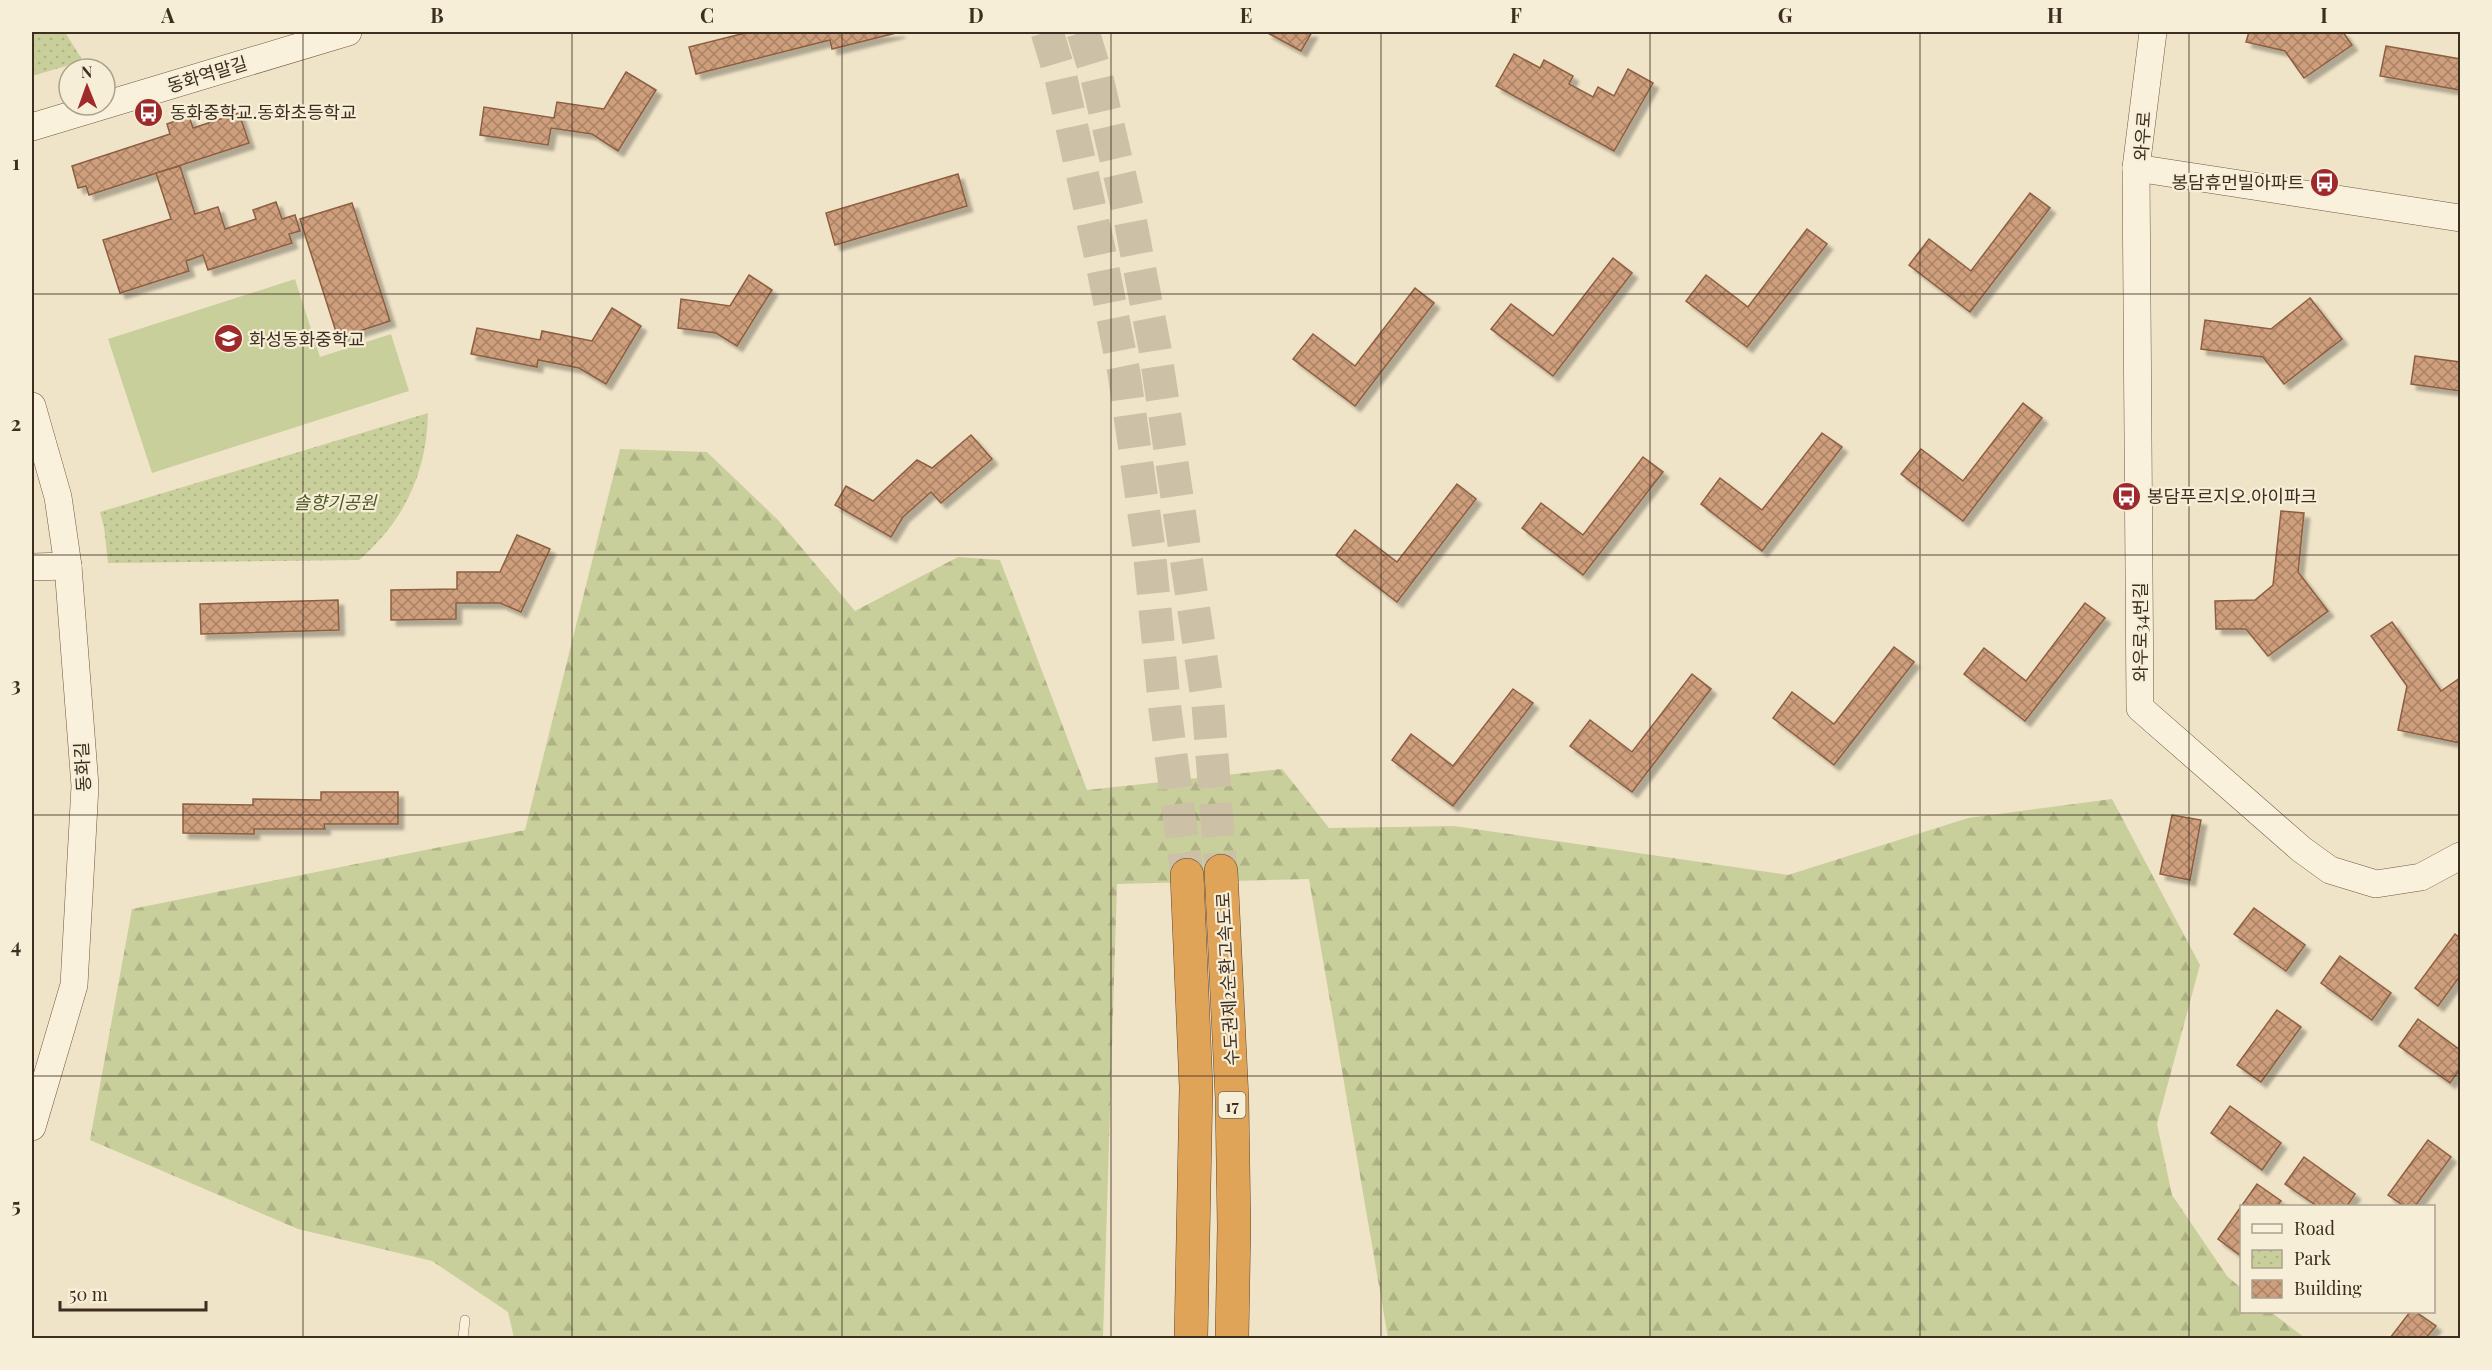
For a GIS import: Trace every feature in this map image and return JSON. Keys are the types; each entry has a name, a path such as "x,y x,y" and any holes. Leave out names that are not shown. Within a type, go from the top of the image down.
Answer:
{"highway":[{"name":"수도권제2순환고속도로","path":"1221,871 1232,1099 1234,1227 1232,1338"},
{"name":"수도권제2순환고속도로","path":"1187,875 1196,1087 1191,1338"}],"street":[{"name":"동화역말길","path":"32,127 348,32"},
{"name":"와우로","path":"2153,32 2136,168 2460,218"},
{"name":"와우로34번길","path":"2136,168 2140,708 2301,849 2330,870 2376,884 2421,877 2460,856"},
{"name":"동화길","path":"32,406 58,498 68,566 85,786 74,986 32,1127"},
{"path":"32,567 68,566"}],"lane":[{"path":"463,1338 465,1320"}],"green space":[{"path":"32,32 65,32 81,57 57,57 57,69 32,76"},
{"path":"295,279 320,357 391,334 409,391 152,473 108,339"},
{"name":"솔향기공원","path":"428,413 423,456 410,494 389,529 359,560 108,563 100,512"},
{"path":"620,449 707,452 778,520 855,611 958,557 1000,560 1087,790 1282,769 1329,828 1454,826 1788,875 1968,818 2112,799 2200,965 2157,1124 2172,1195 2227,1276 2240,1287 2240,1313 2272,1313 2305,1338 1388,1338 1309,879 1117,884 1103,1338 514,1338 508,1312 432,1261 298,1229 90,1140 132,909 525,830"}],"building":[{"path":"749,32 900,32 832,49 830,40 696,74 689,47"},
{"path":"1266,32 1312,32 1301,51"},
{"path":"2249,32 2343,32 2352,45 2304,78 2285,51 2246,42"},
{"path":"2386,46 2460,59 2460,90 2380,76"},
{"path":"1514,54 1540,68 1544,60 1573,76 1569,84 1593,97 1598,87 1614,96 1628,69 1653,83 1614,151 1496,86"},
{"path":"626,72 656,90 618,151 592,134 551,128 548,145 480,135 484,107 554,118 557,102 604,109"},
{"path":"239,113 249,143 89,195 86,186 78,188 72,166 170,134 167,124 189,116 193,128"},
{"path":"180,166 195,214 218,207 225,229 256,219 253,210 276,202 282,219 295,215 300,231 289,234 292,243 208,270 203,255 186,261 189,271 120,293 103,240 171,219 156,173"},
{"path":"958,174 967,206 835,245 826,213"},
{"path":"2030,193 2050,208 1970,312 1909,265 1929,239 1971,271"},
{"path":"352,203 390,321 338,338 300,219"},
{"path":"1807,229 1827,244 1747,347 1686,301 1706,275 1748,307"},
{"path":"1613,258 1632,273 1553,376 1491,329 1511,304 1553,336"},
{"path":"749,275 772,290 737,346 716,333 678,328 681,299 730,306"},
{"path":"1415,288 1434,303 1355,406 1293,359 1313,334 1355,366"},
{"path":"2310,298 2342,339 2284,384 2263,357 2201,349 2205,320 2271,329"},
{"path":"612,308 641,326 606,384 579,368 538,360 537,367 471,354 477,328 540,340 542,331 592,341"},
{"path":"2415,356 2460,362 2460,391 2411,384"},
{"path":"2023,403 2042,418 1963,521 1901,474 1921,449 1963,481"},
{"path":"1822,433 1842,447 1762,551 1701,504 1720,478 1762,510"},
{"path":"971,435 992,459 941,503 931,492 903,517 891,537 835,505 846,486 873,501 917,460 932,468"},
{"path":"1643,457 1663,472 1583,575 1522,528 1541,503 1583,535"},
{"path":"1457,484 1476,499 1397,602 1336,555 1355,530 1397,562"},
{"path":"2281,511 2304,513 2298,572 2328,611 2268,656 2246,629 2216,629 2215,601 2255,600 2273,585"},
{"path":"517,535 550,549 521,612 500,603 456,603 456,619 391,620 391,590 457,589 457,572 500,572"},
{"path":"338,600 339,630 201,634 200,604"},
{"path":"2085,603 2105,618 2025,721 1964,674 1984,648 2026,681"},
{"path":"2392,622 2441,691 2460,678 2460,743 2398,730 2407,686 2371,636"},
{"path":"1894,647 1914,662 1834,765 1773,718 1792,692 1834,724"},
{"path":"1692,674 1711,689 1632,792 1570,746 1590,720 1632,752"},
{"path":"1513,689 1533,703 1453,806 1392,760 1411,734 1453,766"},
{"path":"321,792 398,792 398,824 324,824 325,829 254,829 254,834 183,833 183,804 253,805 253,799 321,800"},
{"path":"2172,815 2201,820 2190,880 2160,874"},
{"path":"2254,908 2305,945 2286,971 2234,934"},
{"path":"2455,934 2460,938 2460,976 2438,1006 2415,988"},
{"path":"2340,956 2391,993 2372,1020 2321,983"},
{"path":"2277,1010 2301,1027 2261,1082 2237,1065"},
{"path":"2418,1019 2460,1050 2460,1069 2450,1083 2399,1046"},
{"path":"2230,1106 2281,1143 2262,1170 2211,1133"},
{"path":"2428,1140 2451,1157 2416,1205 2403,1205 2388,1195"},
{"path":"2304,1157 2355,1194 2348,1205 2316,1205 2285,1184"},
{"path":"2257,1184 2281,1201 2278,1205 2242,1205"},
{"path":"2240,1208 2240,1255 2218,1239"},
{"path":"2409,1313 2417,1313 2436,1326 2426,1338 2390,1338"}],"tunnel":[{"path":"1047,32 1061,78 1124,373 1149,549 1165,710 1187,875"},
{"path":"1083,32 1096,74 1130,219 1155,349 1208,705 1221,871"}],"place":[{"name":"동화중학교.동화초등학교","path":"149,112"},
{"name":"봉담휴먼빌아파트","path":"2325,182"},
{"name":"화성동화중학교","path":"228,339"},
{"name":"봉담푸르지오.아이파크","path":"2126,496"}]}
